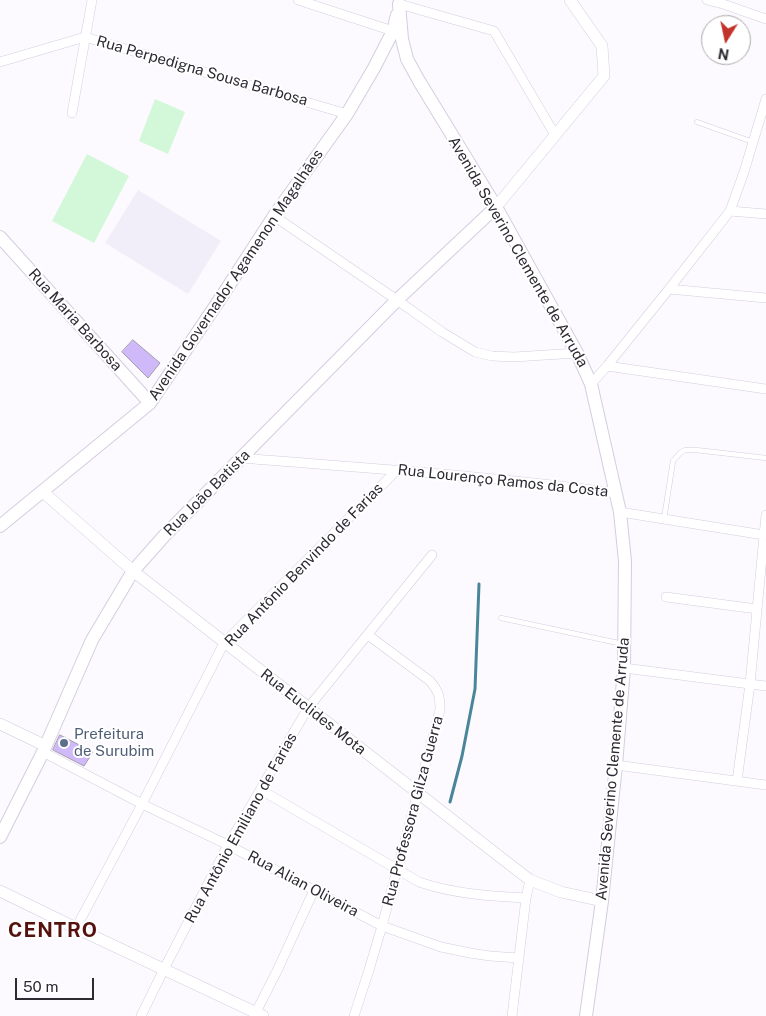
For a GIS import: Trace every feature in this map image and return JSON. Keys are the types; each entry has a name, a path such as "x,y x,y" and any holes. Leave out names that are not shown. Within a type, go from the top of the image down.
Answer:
{"main road":[{"name":"Avenida Governador Agamenon Magalhães","path":"0,526 150,403 274,216 347,114 393,31 400,2"},
{"name":"Avenida Severino Clemente de Arruda","path":"400,2 402,39 407,59 418,81 496,207 577,353 591,384 620,512 626,561 624,668 602,901 586,1016"},
{"name":"Rua João Batista","path":"0,837 45,749 92,640 133,571 165,535 397,300 496,207"},
{"name":"Rua Maria Barbosa","path":"0,237 150,403"}],"street":[{"path":"72,112 92,0"},
{"path":"298,0 393,31"},
{"path":"496,207 604,76 602,46 570,0"},
{"path":"707,0 766,20"},
{"path":"400,2 494,31 555,135"},
{"name":"Rua Perpedigna Sousa Barbosa","path":"0,62 85,37 347,114"},
{"path":"591,384 730,211 766,99"},
{"path":"730,211 766,214"},
{"path":"274,216 442,332 475,352 492,356 514,357 577,353"},
{"path":"669,289 766,298"},
{"path":"607,366 766,389"},
{"name":"Rua Lourenço Ramos da Costa","path":"241,458 397,470 556,485 616,493"},
{"name":"Rua Antônio Benvindo de Farias","path":"76,928 224,643 397,470"},
{"name":"Rua Euclides Mota","path":"43,492 133,571 530,880 560,892 602,901"},
{"path":"620,512 764,536"},
{"path":"737,781 750,684 766,515"},
{"name":"Rua Antônio Emiliano de Farias","path":"141,1016 228,845 308,708 432,555"},
{"path":"666,597 757,609"},
{"name":"Rua Professora Gilza Guerra","path":"354,1016 382,926 440,710 440,697 430,681 368,635"},
{"path":"624,668 766,686"},
{"path":"0,724 45,749"},
{"name":"Rua Alian Oliveira","path":"45,749 142,804 228,845 382,926 441,947 490,956 519,958"},
{"path":"616,765 766,785"},
{"path":"261,790 419,882 455,892 526,898"},
{"path":"512,1016 526,898 530,880"},
{"path":"0,891 258,1015 314,890"}],"lane":[{"path":"697,122 753,142"},
{"path":"664,519 673,461 685,450 766,458"},
{"path":"501,618 624,645"}],"shaded area":[{"path":"138,190 221,241 188,294 105,243"}],"green space":[{"path":"155,99 185,112 168,154 139,141"},
{"path":"87,154 129,176 94,243 52,221"}],"building":[{"path":"133,340 160,363 148,378 122,352"},
{"name":"Prefeitura de Surubim","path":"60,735 93,752 84,766 53,750"}],"waterway":[{"path":"450,802 462,756 475,689 479,584"}],"place":[{"name":"Prefeitura de Surubim","path":"64,743"}],"district":[{"name":"CENTRO","path":"53,931"}]}
